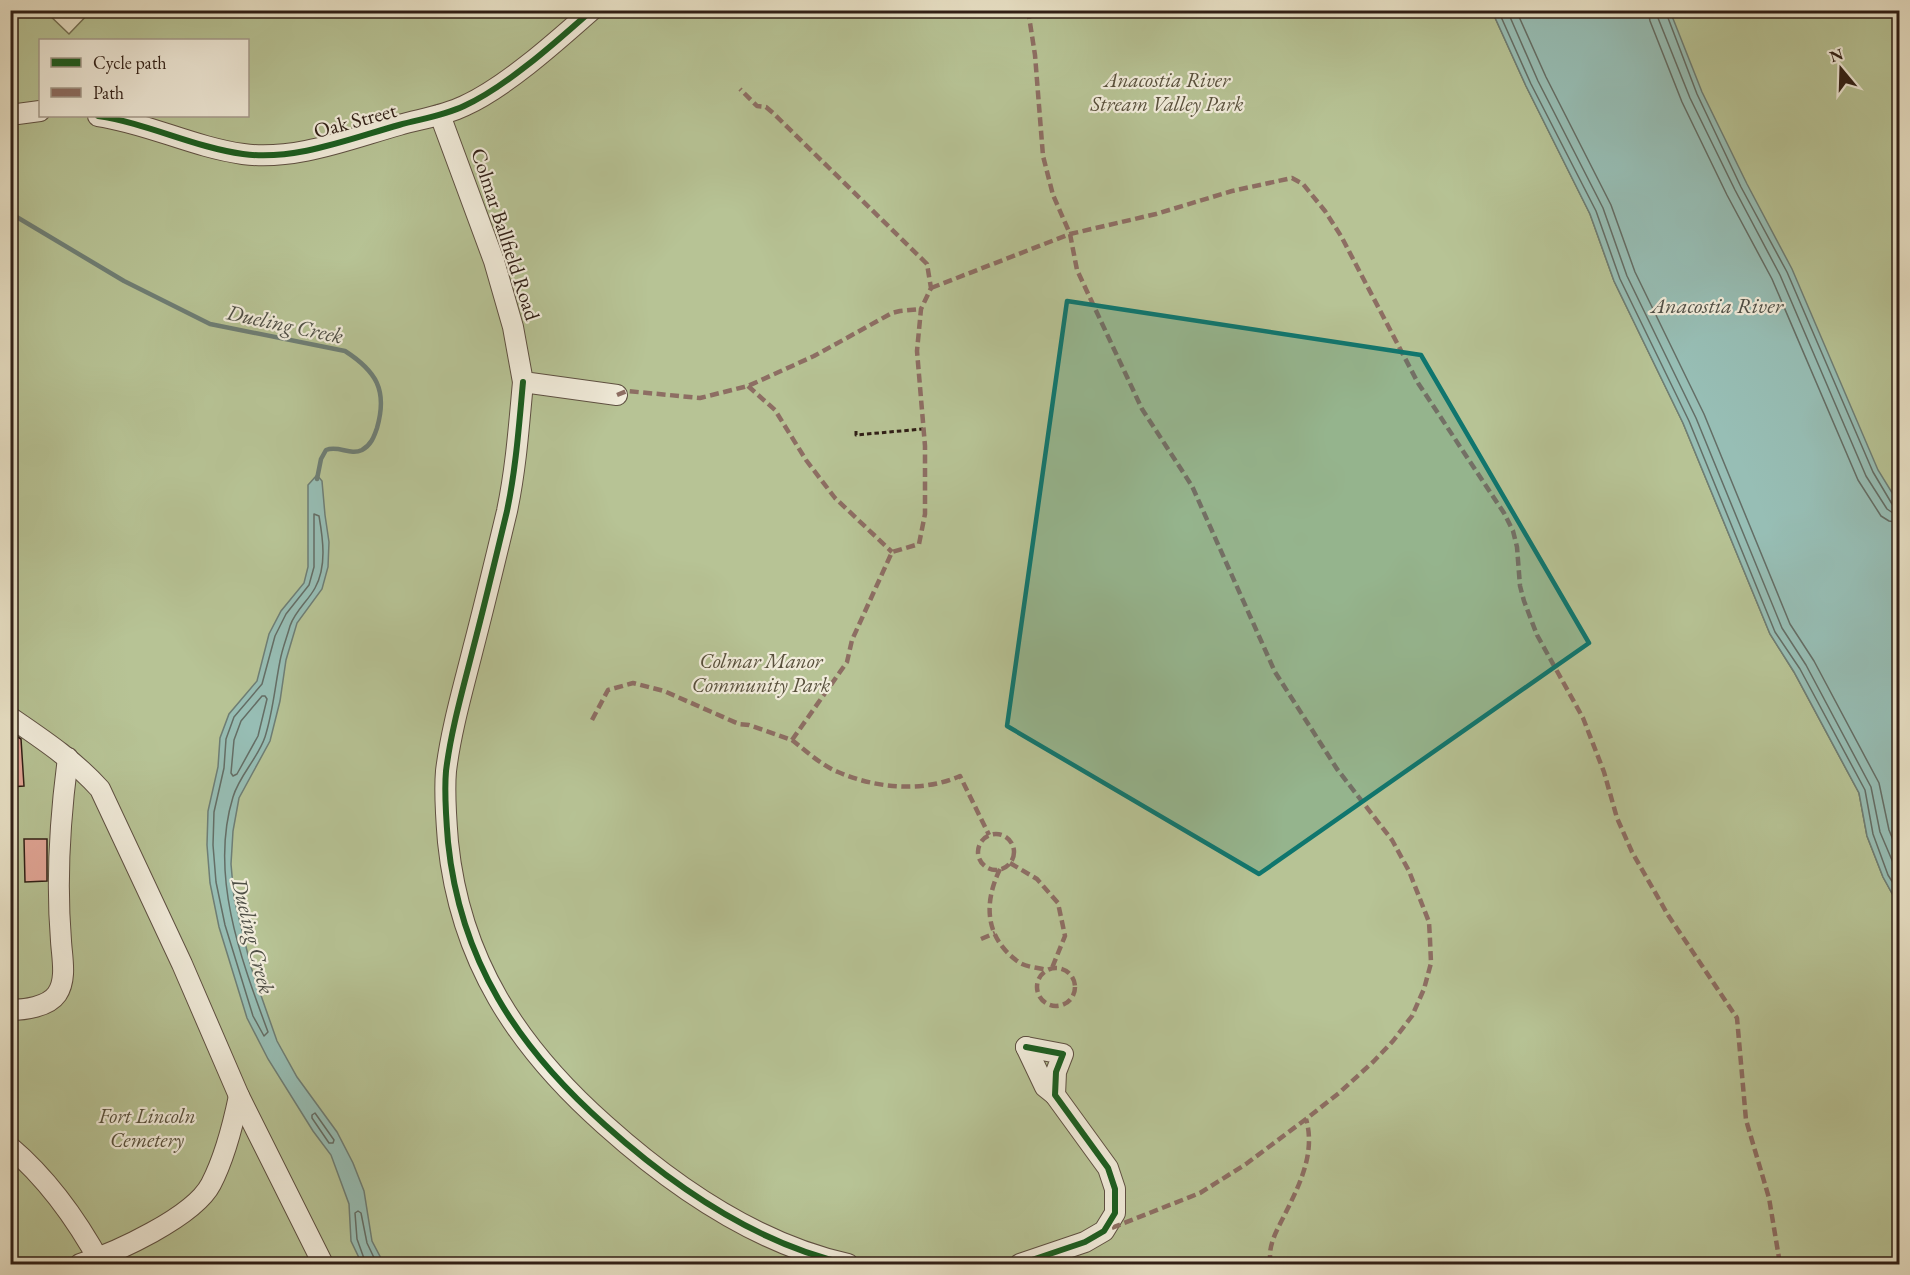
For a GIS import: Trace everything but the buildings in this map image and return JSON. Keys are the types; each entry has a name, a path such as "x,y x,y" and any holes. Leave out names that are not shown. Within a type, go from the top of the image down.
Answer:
{"street":[{"name":"Oak Street","path":"104,117 123,120 229,151 263,156 298,152 440,115 465,106 532,60 592,10"},
{"path":"10,115 39,111"},
{"name":"Colmar Ballfield Road","path":"440,115 494,261 510,318 523,382 516,465 462,690 446,773 446,817 452,878 475,954 492,991 542,1061 578,1101 634,1151 713,1207 756,1230 795,1248 848,1264"},
{"path":"523,382 617,395"},
{"path":"10,717 68,758 100,789 182,964 239,1096 323,1264"},
{"path":"10,1010 33,1007 52,999 58,993 64,974 60,907 61,820 68,758"},
{"path":"1020,1264 1085,1242 1104,1231 1115,1212 1115,1189 1108,1168 1055,1095"},
{"path":"10,1147 52,1187 73,1216 93,1262 159,1228 189,1209 210,1185 225,1149 239,1096"}],"path":[{"path":"856,432 856,435 923,429"}],"highlighted area":[{"path":"1067,301 1421,355 1589,643 1259,874 1007,726"}],"green space":[{"name":"Colmar Manor Community Park","path":"92,10 1492,11 1526,86 1590,214 1614,281 1683,423 1770,634 1794,672 1859,793 1867,836 1883,877 1899,906 1899,1264 11,1264 11,11 45,11 69,34"},
{"path":"1615,11 1899,11 1899,638"}],"water":[{"name":"Anacostia River","path":"1492,11 1670,11 1702,92 1792,269 1878,470 1899,504 1899,906 1883,877 1867,836 1859,793 1794,672 1770,634 1683,423 1614,281 1590,214 1526,86"},
{"path":"317,475 322,481 329,542 328,567 322,589 297,623 286,660 280,701 270,741 239,798 233,831 231,864 234,898 251,967 277,1041 297,1077 337,1132 353,1163 364,1191 372,1241 384,1264 362,1264 351,1241 349,1204 331,1155 313,1131 268,1059 247,1018 219,927 210,883 207,845 208,811 218,767 220,738 229,714 257,681 269,634 281,611 304,583 308,567 308,485"}],"waterway":[{"name":"Dueling Creek","path":"10,213 124,281 210,324 345,351 356,358 372,374 380,392 380,415 375,435 368,446 358,452 326,450 321,459 317,479"}],"marked path":[{"path":"1028,10 1035,55 1043,156 1053,195 1070,234 1077,270 1142,409 1192,486 1275,672 1337,769 1392,840 1409,871 1429,922 1431,963 1424,989 1412,1016 1373,1062 1306,1119 1246,1164 1200,1193 1104,1231"},
{"path":"592,720 608,690 633,683 664,691 739,724 749,725 792,740 847,662 852,640 892,552 919,544 925,514 925,446 917,351 921,309 931,288 927,264 773,113 766,107 757,106 740,89"},
{"path":"931,288 1070,234 1156,214 1232,191 1292,178 1303,184 1325,211 1341,236 1418,383 1504,513 1513,531 1517,547 1520,586 1524,601 1537,635 1583,718 1604,772 1617,818 1632,852 1668,915 1737,1018 1746,1120 1769,1198 1780,1264"},
{"path":"617,395 627,391 700,398 748,386 814,356 892,313 921,309"},
{"path":"748,386 775,410 806,460 835,498 892,552"},
{"path":"792,740 832,769 867,782 899,786 930,785 960,776 989,835"},
{"path":"996,834 1008,840 1014,852 1008,864 996,870 984,864 978,852 984,840 996,834"},
{"path":"1010,863 1037,879 1058,903 1065,936 1052,968"},
{"path":"1000,869 991,895 990,920 994,932 1008,954 1020,963 1047,970"},
{"path":"981,939 995,933"},
{"path":"1056,968 1069,974 1075,987 1069,1000 1056,1006 1043,1000 1037,987 1043,974 1056,968"},
{"path":"1271,1264 1270,1252 1273,1240 1300,1181 1307,1157 1309,1132 1306,1119"}],"cycle path":[{"path":"104,117 224,151 263,155 302,152 440,115 464,106 514,75 592,10"},
{"path":"523,382 515,463 507,511 458,710 446,771 448,842 465,925 498,999 520,1032 573,1095 605,1125 659,1170 718,1210 781,1242 814,1255 848,1264"},
{"path":"1020,1264 1085,1242 1104,1231 1115,1213 1115,1189 1108,1168 1055,1095 1056,1072 1063,1054 1026,1047"}],"park label":[{"name":"Anacostia River Stream Valley Park","path":"1167,91"},
{"name":"Fort Lincoln Cemetery","path":"147,1127"}]}
